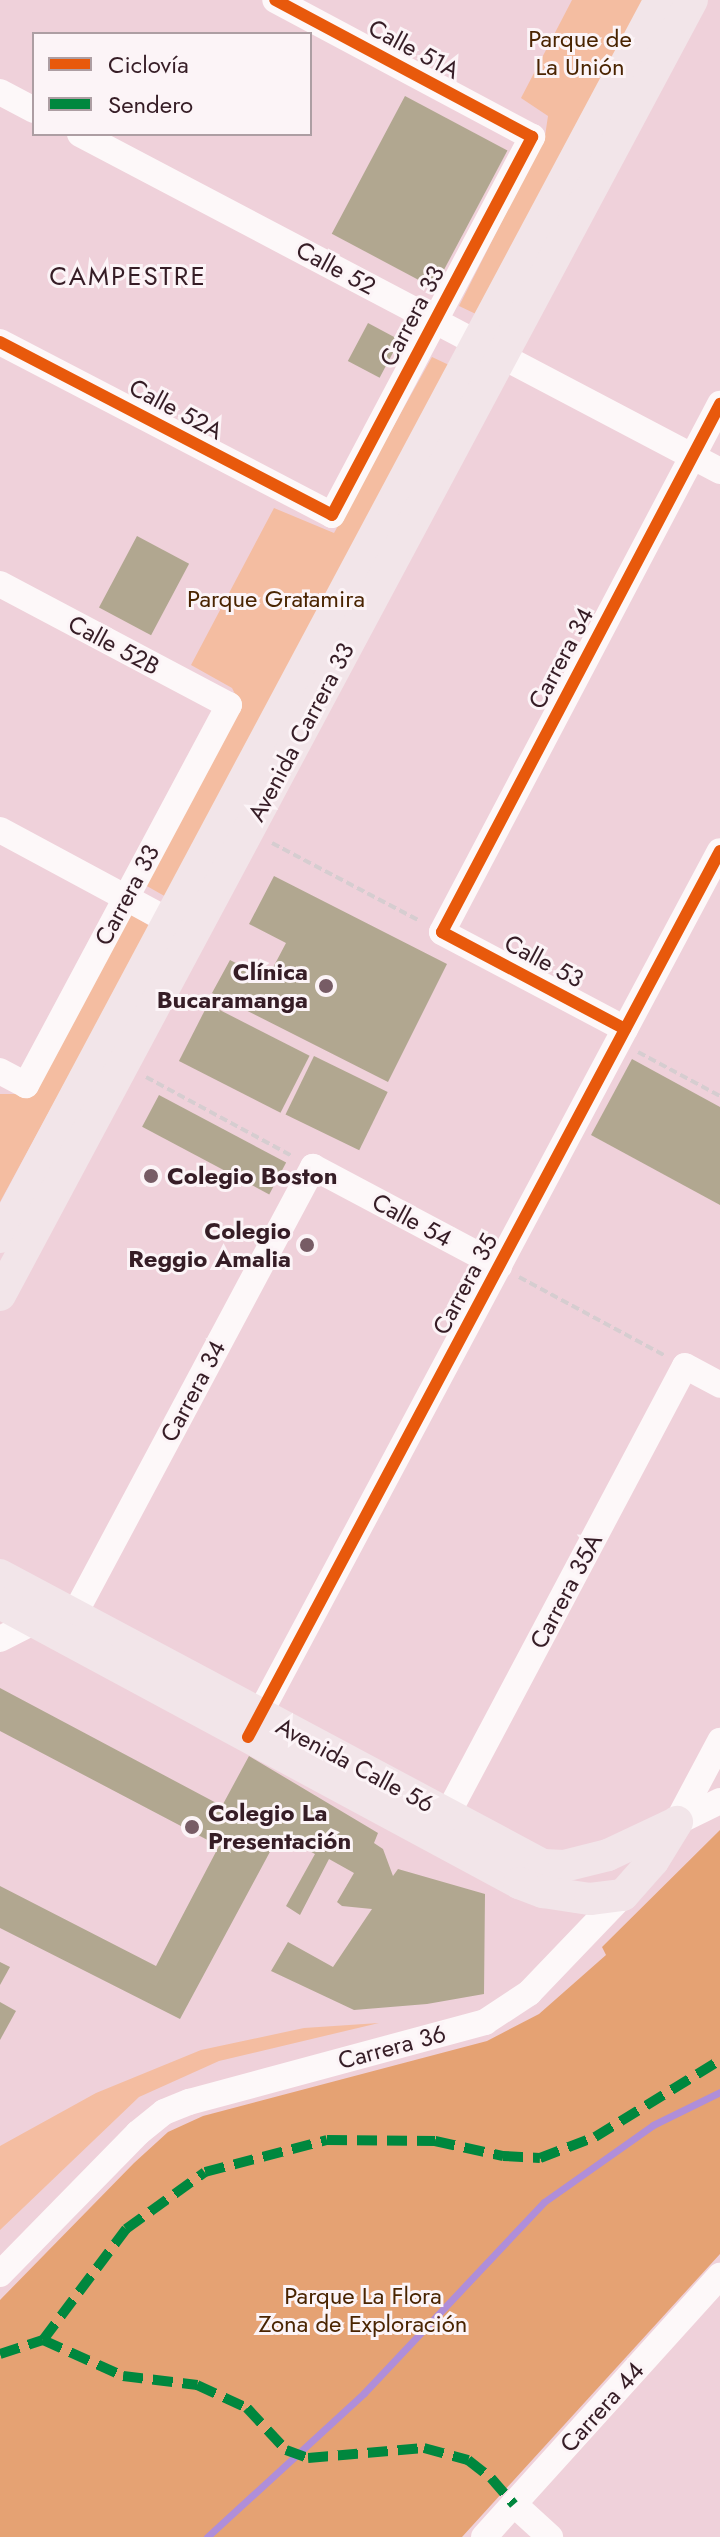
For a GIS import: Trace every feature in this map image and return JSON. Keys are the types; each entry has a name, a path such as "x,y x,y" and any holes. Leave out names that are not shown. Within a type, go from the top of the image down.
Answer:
{"main road":[{"name":"Avenida Carrera 33","path":"0,1295 490,349 660,0"},
{"name":"Avenida Carrera 33","path":"0,1237 169,921 490,349 692,0"},
{"name":"Avenida Calle 56","path":"0,1575 74,1615 529,1888 576,1899 623,1895"},
{"name":"Avenida Calle 56","path":"0,1603 34,1622 447,1815 529,1858 554,1866 608,1855 677,1822"},
{"name":"Carrera 36","path":"623,1895 653,1861 677,1822"}],"street":[{"name":"Calle 51A","path":"275,0 532,137"},
{"path":"0,92 32,109"},
{"name":"Calle 52","path":"84,136 720,471"},
{"name":"Carrera 33","path":"332,515 532,137"},
{"name":"Calle 52A","path":"0,342 332,515"},
{"name":"Carrera 34","path":"442,932 720,404"},
{"name":"Calle 52B","path":"0,584 229,705"},
{"name":"Carrera 33","path":"0,1071 26,1085 229,705"},
{"path":"0,830 169,921"},
{"name":"Carrera 35","path":"254,1725 720,851"},
{"name":"Calle 53","path":"442,932 622,1035"},
{"name":"Carrera 34","path":"74,1615 313,1167"},
{"name":"Calle 54","path":"313,1167 499,1266"},
{"path":"685,1366 720,1385"},
{"name":"Carrera 35A","path":"447,1815 685,1366"},
{"path":"0,1639 34,1622"},
{"name":"Carrera 36","path":"677,1822 720,1741"},
{"path":"677,1822 720,1801"},
{"name":"Carrera 36","path":"0,2274 138,2133 164,2112 189,2102 485,2022 529,1993 623,1895"},
{"name":"Carrera 44","path":"484,2537 720,2276"},
{"path":"514,2504 550,2537"}],"path":[{"path":"270,842 442,932"},
{"path":"622,1035 720,1096"},
{"path":"146,1077 313,1167"},
{"path":"499,1266 685,1366"}],"green space":[{"name":"Parque de La Unión","path":"572,0 644,0 478,315 459,306 545,136 548,116 521,98"},
{"name":"Parque Gratamira","path":"432,357 449,365 168,898 145,885 240,704 232,688 191,665 274,508 334,533"},
{"path":"130,914 150,926 0,1202 0,1094 29,1094"},
{"name":"Parque La Flora Zona de Exploración","path":"720,1830 720,2254 462,2537 0,2537 0,2300 134,2163 168,2132 203,2116 487,2041 539,2014 606,1955 602,1947"},
{"path":"379,2023 219,2061 139,2097 0,2230 0,2146 96,2093 201,2050 304,2028"}],"building":[{"path":"405,96 507,150 434,288 332,234"},
{"path":"368,323 400,340 380,378 348,361"},
{"path":"137,536 189,564 151,635 99,608"},
{"name":"Clínica Bucaramanga","path":"274,876 447,964 388,1082 212,993 230,960 267,979 286,943 249,924"},
{"path":"208,1004 310,1056 281,1113 179,1061"},
{"path":"314,1056 388,1092 359,1150 286,1114"},
{"path":"632,1059 720,1107 720,1205 591,1135"},
{"path":"159,1095 286,1163 269,1194 142,1127"},
{"path":"0,1688 222,1806 249,1756 378,1833 374,1843 383,1849 393,1876 398,1869 485,1894 484,1994 427,2004 354,2010 271,1971 288,1942 333,1967 372,1909 342,1906 337,1902 354,1873 329,1859 300,1915 286,1906 315,1854 279,1835 180,2019 0,1928 0,1886 156,1966 219,1846 0,1731"},
{"path":"0,1962 10,1967 0,1985"},
{"path":"0,2002 16,2011 0,2040"}],"waterway":[{"path":"207,2537 364,2393 544,2202 653,2125 720,2092"}],"marked path":[{"path":"0,2354 43,2340 126,2229 205,2172 327,2140 435,2141 503,2156 540,2158 595,2137 720,2060"},
{"path":"43,2340 123,2376 197,2385 247,2408 286,2450 308,2458 424,2448 468,2460 491,2478 514,2504"}],"cycle path":[{"path":"0,342 332,515 532,137 275,0"},
{"path":"625,1029 442,932 720,404"},
{"path":"248,1737 720,851"}],"place":[{"name":"Clínica Bucaramanga","path":"326,986"},
{"name":"Colegio Boston","path":"151,1176"},
{"name":"Colegio Reggio Amalia","path":"307,1245"},
{"name":"Colegio La Presentación","path":"192,1827"}],"district":[{"name":"CAMPESTRE","path":"128,277"}]}
